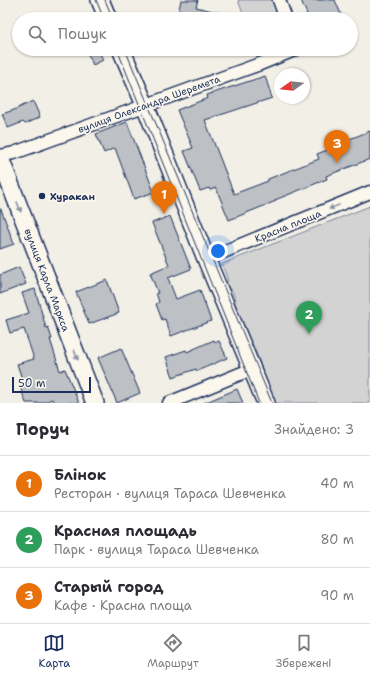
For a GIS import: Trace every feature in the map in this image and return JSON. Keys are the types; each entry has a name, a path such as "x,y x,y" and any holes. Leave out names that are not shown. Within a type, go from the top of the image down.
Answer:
{"main road":[{"path":"100,0 105,12"},
{"path":"124,56 266,403"},
{"name":"вулиця Карла Маркса","path":"0,157 95,403"}],"street":[{"path":"279,0 283,12"},
{"name":"вулиця Олександра Шеремета","path":"0,157 280,56"},
{"name":"Красна площа","path":"205,256 211,257 370,192"},
{"path":"169,403 252,369"}],"shaded area":[{"path":"238,0 274,0 279,12 242,12"},
{"path":"370,206 370,403 275,403 253,345 251,345 234,301 236,300 231,289 229,290 226,282 228,281 222,264"}],"building":[{"path":"181,0 198,0 196,7 217,12 178,12"},
{"path":"301,0 335,0 340,12 306,12"},
{"path":"89,56 101,56 103,60 93,65"},
{"path":"265,76 272,98 205,120 234,194 319,159 317,154 370,131 370,159 326,176 327,179 229,220 216,188 210,190 209,188 200,191 184,151 193,148 177,110 208,98 207,95"},
{"path":"33,101 40,117 25,124 23,122 8,128 2,114"},
{"path":"127,122 154,192 134,199 115,148 104,153 96,134"},
{"path":"0,209 14,244 0,249"},
{"path":"170,216 191,269 168,278 176,299 200,290 211,321 171,336 165,319 162,320 156,304 159,302 156,293 158,293 150,273 169,265 152,223"},
{"path":"19,267 26,284 0,294 0,275"},
{"path":"107,280 119,313 89,324 76,292"},
{"path":"35,289 46,328 48,327 52,339 50,339 60,371 65,369 79,403 54,403 52,399 42,403 26,403 20,387 24,385 17,364 34,359 24,329 10,333 6,320 29,313 22,293"},
{"path":"214,340 215,342 219,341 227,358 197,371 196,369 173,377 166,357 186,350 187,352"},
{"path":"121,348 140,393 117,403 98,358"},
{"path":"237,389 243,403 204,403"}],"tram line":[{"path":"96,0 101,12"},
{"path":"105,0 110,12"},
{"path":"120,56 259,403"},
{"path":"128,56 272,403"}],"place":[{"name":"Старый город","path":"337,163"},
{"name":"Хуракан","path":"42,196"},
{"name":"Блінок","path":"164,214"},
{"name":"Красная площадь","path":"309,334"}]}
